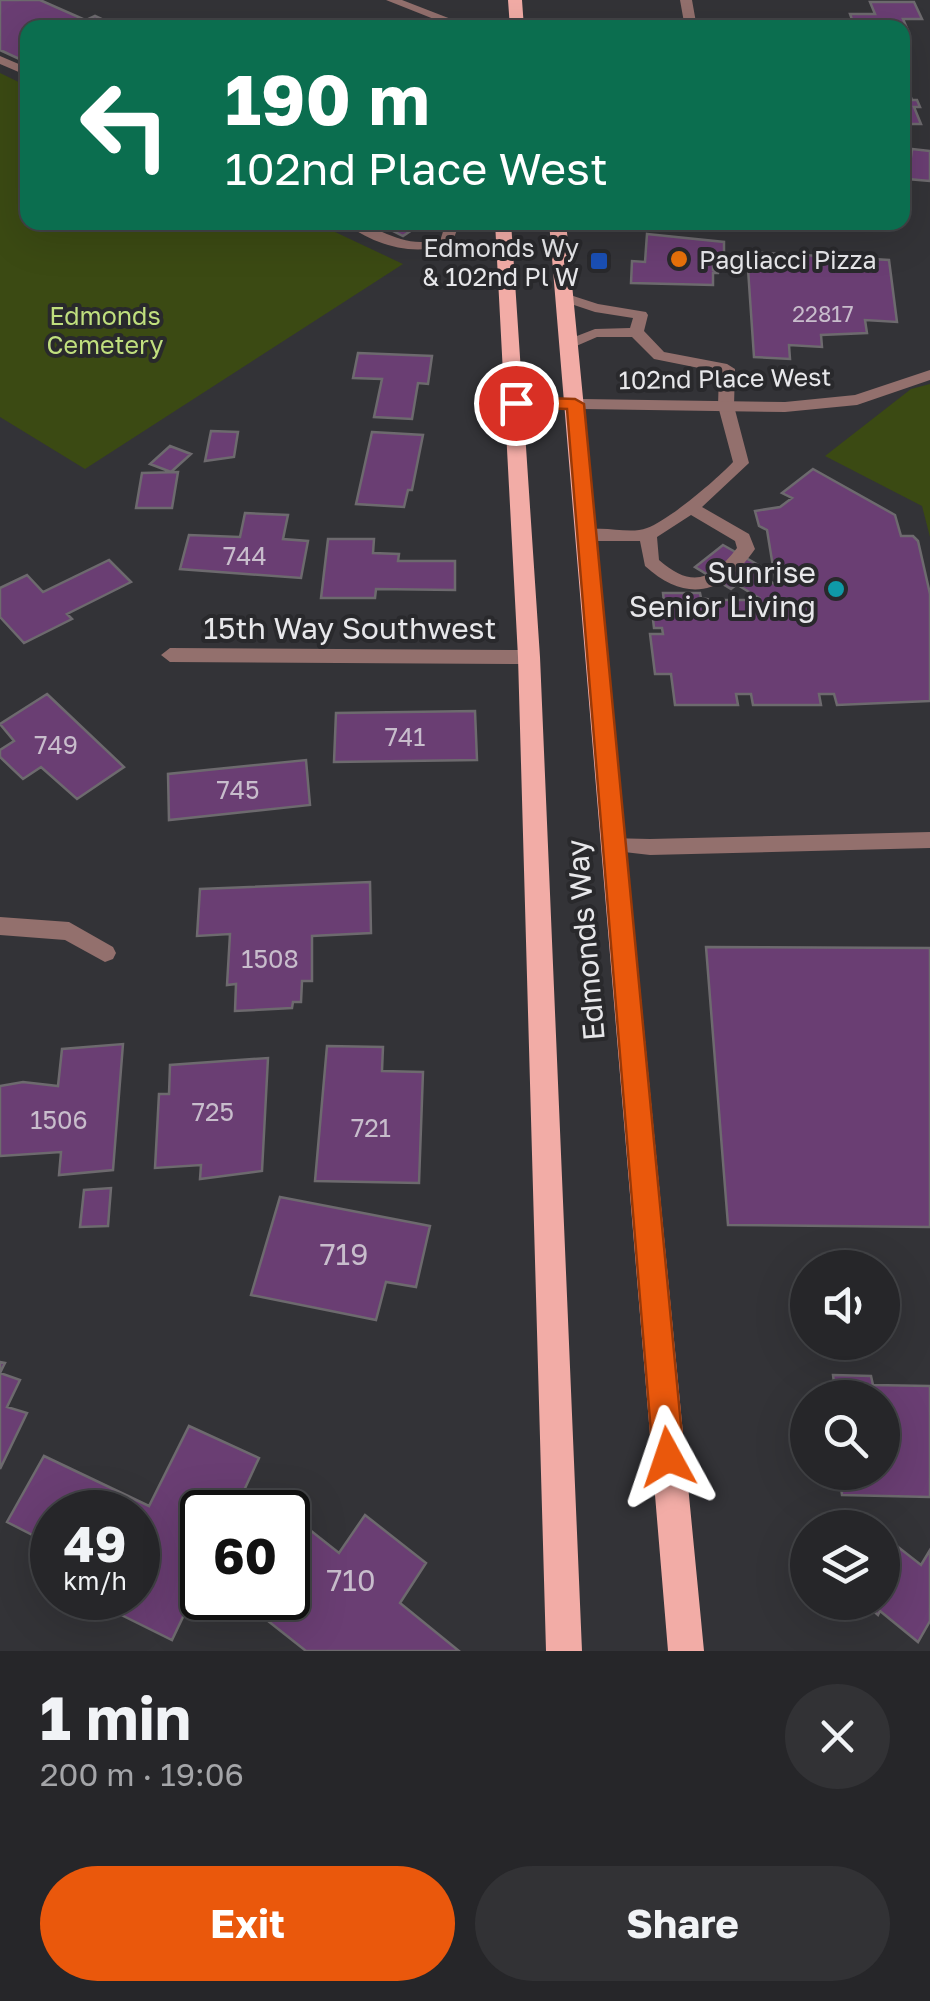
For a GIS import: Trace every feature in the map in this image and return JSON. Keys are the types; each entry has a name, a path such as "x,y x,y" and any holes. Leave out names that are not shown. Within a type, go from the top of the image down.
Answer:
{"main road":[{"name":"Edmonds Way","path":"504,230 529,657 564,1651"},
{"name":"Edmonds Way","path":"558,230 686,1651"}],"street":[{"path":"392,0 444,20"},
{"path":"367,230 408,248 424,249 447,240 450,230"},
{"path":"564,297 638,324 659,356 727,369 726,406 741,463 732,475 670,524 648,534 586,536"},
{"path":"569,344 594,333 638,324"},
{"name":"102nd Place West","path":"516,403 785,407 857,400 930,375"},
{"path":"648,534 651,562 678,584 691,586 718,577 746,549 743,538 689,506"},
{"name":"15th Way Southwest","path":"170,654 529,657"},
{"path":"614,844 650,847 930,840"},
{"path":"0,926 70,931 105,952"}],"green space":[{"name":"Edmonds Cemetery","path":"0,73 20,83 20,230 331,230 403,264 85,469 0,417"},
{"path":"930,384 930,537 922,506 825,456 911,389"}],"building":[{"path":"0,0 40,0 83,19 20,20 20,59 0,50"},
{"path":"870,2 914,2 922,19 852,20 850,14 875,14"},
{"path":"910,95 920,107 914,107 921,124 910,124"},
{"path":"912,149 930,151 930,181 910,179"},
{"path":"391,230 412,230 403,236"},
{"name":"Pagliacci Pizza","path":"647,234 724,242 724,257 713,257 713,270 719,273 713,273 713,285 631,283 632,261 645,262"},
{"path":"751,252 889,260 897,322 865,320 867,333 821,335 822,347 789,345 790,359 754,357 748,269 752,270"},
{"path":"358,353 432,356 428,384 418,383 412,419 374,417 382,379 353,378"},
{"path":"211,431 238,432 234,457 205,461"},
{"path":"372,432 423,435 412,490 408,490 404,507 356,504"},
{"path":"170,446 191,454 171,472 150,464"},
{"name":"Sunrise Senior Living","path":"813,469 895,515 901,536 913,536 918,541 930,594 930,701 837,705 834,694 819,694 821,705 753,705 751,694 736,694 738,705 675,705 671,674 655,674 650,634 663,634 662,628 654,628 651,602 664,602 663,593 700,593 701,598 712,600 757,600 736,584 754,571 776,585 767,530 759,526 755,511 780,507 792,498 782,493"},
{"path":"178,472 172,508 136,508 142,473"},
{"path":"245,513 288,515 283,539 308,541 301,578 180,569 189,535 240,537"},
{"path":"328,539 374,539 373,553 399,554 398,561 455,561 455,590 376,589 375,598 321,598"},
{"path":"723,545 760,566 731,589 695,567"},
{"path":"109,560 131,582 67,614 72,619 24,643 0,617 0,588 27,575 43,592"},
{"path":"47,694 124,767 77,799 41,767 23,779 0,757 0,750 14,741 0,724"},
{"path":"475,711 477,760 334,762 336,713"},
{"path":"306,760 310,805 169,820 168,774"},
{"path":"370,882 371,933 312,936 312,981 302,981 301,1002 293,1002 292,1008 235,1011 236,984 227,985 230,934 197,936 200,889"},
{"path":"706,947 930,948 930,1227 728,1225"},
{"path":"123,1044 113,1170 59,1175 61,1152 0,1156 0,1086 23,1082 58,1086 62,1049"},
{"path":"327,1046 383,1047 382,1071 423,1072 419,1183 315,1181"},
{"path":"268,1058 262,1171 200,1179 201,1165 155,1168 159,1094 169,1094 170,1065"},
{"path":"111,1188 108,1226 80,1227 84,1190"},
{"path":"280,1197 430,1226 416,1287 386,1282 376,1320 251,1295"},
{"path":"0,1373 20,1380 7,1407 27,1413 0,1469"},
{"path":"833,1375 871,1376 872,1380 834,1380"},
{"path":"900,1385 930,1386 930,1497 842,1495 841,1490 900,1490"},
{"path":"189,1426 259,1458 244,1490 180,1490 182,1620 172,1640 132,1620 160,1620 157,1490"},
{"path":"44,1456 115,1490 30,1490 30,1534 7,1522"},
{"path":"365,1515 426,1563 400,1603 459,1651 306,1651 267,1620 310,1620 310,1530 339,1553"},
{"path":"900,1549 921,1565 930,1550 930,1621 918,1642 891,1620 900,1620"}],"place":[{"name":"Pagliacci Pizza","path":"679,259"},
{"name":"Edmonds Wy & 102nd Pl W","path":"599,261"},
{"name":"Sunrise Senior Living","path":"836,589"}],"route":[{"path":"516,403 575,404 668,1457"}]}
